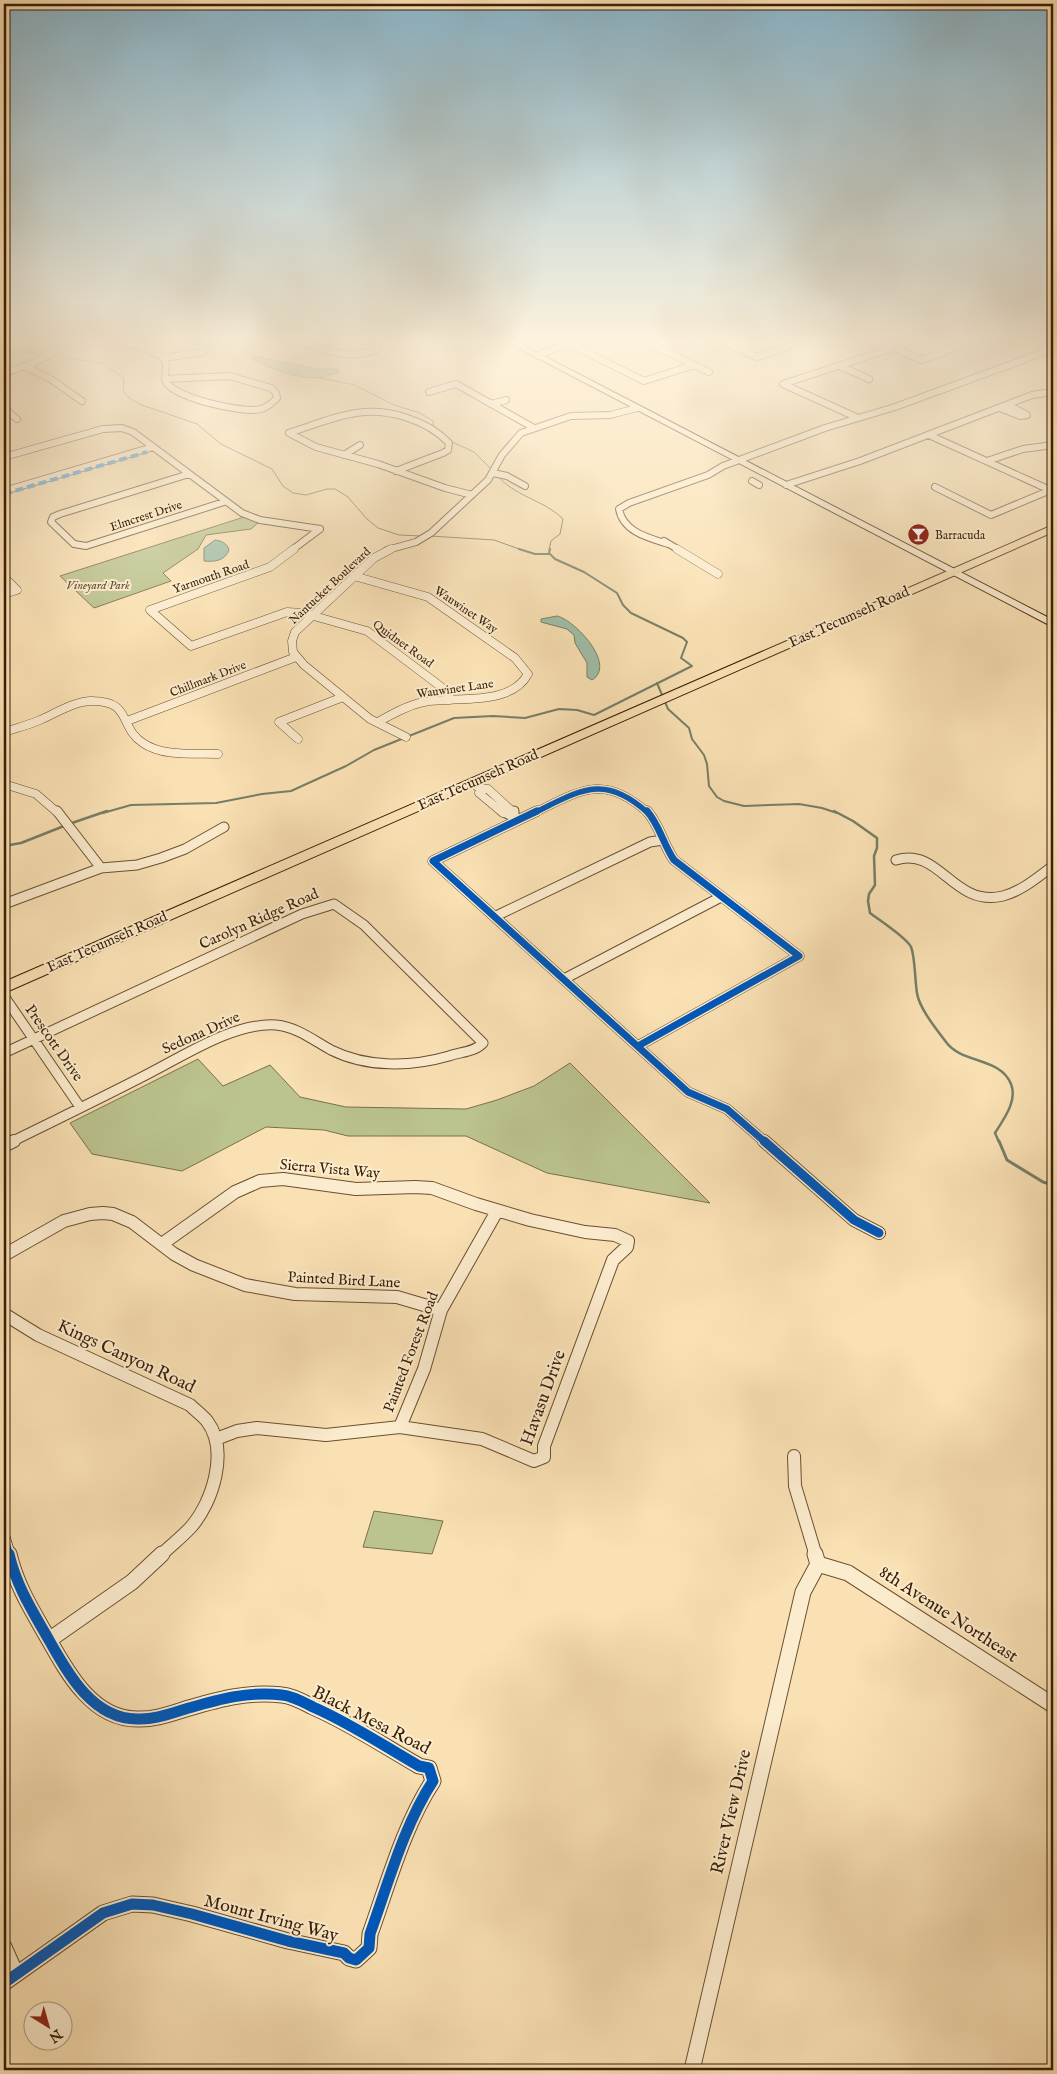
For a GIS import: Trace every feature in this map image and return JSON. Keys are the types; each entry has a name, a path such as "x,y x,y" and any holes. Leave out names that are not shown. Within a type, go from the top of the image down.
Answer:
{"main road":[{"path":"693,437 1053,624"},
{"name":"East Tecumseh Road","path":"4,988 476,785 642,708 1053,528"}],"street":[{"path":"4,457 75,437"},
{"path":"138,437 224,502"},
{"path":"296,437 316,447 472,495"},
{"path":"396,471 448,450 449,443 441,437"},
{"name":"Nantucket Boulevard","path":"296,657 292,649 292,641 299,627 354,576 386,550 425,540 495,472 516,437"},
{"path":"718,574 668,544 634,531 619,512 624,505 708,475 723,466 799,437"},
{"path":"786,485 840,468 924,437"},
{"path":"933,437 1052,490"},
{"path":"344,455 360,445"},
{"path":"987,461 1022,449 1053,446"},
{"path":"4,483 7,490 153,447"},
{"path":"495,472 525,486"},
{"name":"Elmcrest Drive","path":"188,474 53,517 52,523 74,544 79,546 90,545 224,502"},
{"path":"752,481 758,485"},
{"path":"934,487 991,515 1052,490"},
{"name":"Yarmouth Road","path":"191,646 150,610 270,567 320,529 260,520 242,513 224,502"},
{"name":"Wauwinet Way","path":"354,576 410,590 434,600 515,658 527,671"},
{"path":"4,577 17,590 4,594"},
{"name":"Quidnet Road","path":"191,646 283,613 293,612 312,615 361,628 373,634 444,689 449,694 450,700"},
{"path":"296,657 370,719 406,738"},
{"name":"Chillmark Drive","path":"127,721 296,657"},
{"name":"Wauwinet Lane","path":"378,722 418,704 491,696 505,692 526,680 527,671"},
{"path":"298,740 279,722 343,697"},
{"path":"4,732 42,719 75,704 87,701 110,702 118,706 136,738 152,748 218,754"},
{"path":"4,784 29,790 42,798 92,854 101,868"},
{"path":"476,785 479,793 485,799 506,815 516,818"},
{"path":"638,1046 799,956 674,860 667,850 659,827 648,812 627,795 609,789 589,789 516,818 433,861 496,916 688,1092 727,1110 854,1220 879,1233"},
{"path":"4,904 101,868 137,865 161,858 185,849 224,827"},
{"path":"496,916 650,842 664,840"},
{"path":"896,860 911,857 926,862 970,895 986,897 1005,896 1053,866"},
{"path":"564,979 721,897"},
{"name":"Carolyn Ridge Road","path":"4,1053 302,914 334,904 358,918 483,1043 478,1049"},
{"name":"Prescott Drive","path":"4,996 80,1107"},
{"name":"Sedona Drive","path":"4,1146 234,1032 249,1027 270,1025 296,1029 329,1049 350,1058 371,1062 415,1063 434,1060 464,1050 478,1049"},
{"name":"Sierra Vista Way","path":"162,1244 240,1189 274,1179 298,1178 345,1188 425,1187 441,1190 497,1211 558,1228 592,1234 620,1234 626,1238"},
{"name":"Painted Forest Road","path":"400,1427 424,1369 441,1310 497,1211"},
{"name":"Painted Bird Lane","path":"4,1255 60,1222 82,1215 117,1214 205,1271 228,1280 259,1288 296,1294 375,1294 400,1297 441,1310"},
{"name":"Havasu Drive","path":"216,1439 237,1431 257,1428 271,1428 326,1436 400,1427 482,1439 516,1452 534,1462 544,1457 544,1446 610,1270 614,1260 627,1247 626,1238"},
{"name":"Kings Canyon Road","path":"4,1314 38,1335 190,1405 207,1421 216,1439 217,1469 209,1500 191,1528 132,1582 49,1640"},
{"path":"794,1456 795,1486 818,1564"},
{"name":"Black Mesa Road","path":"4,1540 11,1556 17,1583 71,1679 86,1698 106,1711 127,1719 155,1718 227,1696 253,1693 284,1695 330,1714 419,1766 428,1768 433,1781"},
{"name":"8th Avenue Northeast","path":"818,1564 848,1573 1053,1705"},
{"name":"River View Drive","path":"692,2070 803,1592 818,1564"},
{"name":"Mount Irving Way","path":"10,1979 104,1913 132,1904 153,1905 192,1914 288,1941 344,1953 349,1958 356,1960 369,1948 370,1934 400,1851 423,1796 433,1781"},
{"path":"4,1947 10,1979"}],"green space":[{"name":"Vineyard Park","path":"244,517 259,522 251,529 206,535 198,549 163,573 171,581 94,608 60,576"},
{"path":"198,1059 223,1086 270,1065 300,1097 346,1107 466,1109 534,1086 570,1063 710,1203 547,1173 466,1136 348,1136 324,1130 266,1127 182,1171 92,1154 70,1123"},
{"path":"374,1511 443,1521 432,1554 363,1547"}],"shaded area":[{"path":"215,540 226,544 229,550 227,554 219,560 204,561 204,548"},
{"path":"557,616 565,619 583,634 597,654 600,664 598,673 592,680 587,677 587,663 575,643 574,635 567,629 541,622 541,619"}],"waterway":[{"path":"212,437 221,444 272,469 283,486 293,493 306,495 327,489 335,489 348,497 366,518 378,528 399,535 422,536"},
{"path":"450,441 474,452 492,470"},
{"path":"496,474 511,488 547,507 563,519 560,534 551,541 549,550"},
{"path":"430,536 494,540 521,550"},
{"path":"550,549 549,553 555,559 584,572 617,593 623,605 631,613 683,638 687,642 681,658 692,666 657,683"},
{"path":"521,550 535,554 549,554"},
{"path":"103,813 131,805 216,803 262,794 291,791 346,766 374,750 454,718 493,716 525,718 559,709 577,710 594,715 657,683"},
{"path":"657,683 668,709 689,728 692,739 704,755 707,764 709,786 717,797 724,801 744,806 799,804 837,813"},
{"path":"69,824 107,811"},
{"path":"834,811 853,821 877,838 877,848 874,856 875,885 869,894 868,901 870,913 899,934 911,947 918,999 929,1019 953,1049 998,1069 1006,1075 1011,1084 1013,1090 1011,1104 995,1133 999,1142"},
{"path":"4,846 21,843 64,826"},
{"path":"999,1141 1007,1160 1043,1182 1053,1185"}],"marked path":[{"path":"4,494 147,452"}],"cycle path":[{"path":"638,1046 799,956 674,860 667,850 659,827 648,812 627,795 609,789 589,789 561,800 433,861 688,1092 727,1109 854,1220 879,1233"},
{"path":"4,1539 15,1578 26,1602 75,1682 102,1708 118,1716 137,1719 158,1717 234,1696 266,1693 292,1697 336,1717 419,1766 429,1768 433,1781 423,1796 400,1851 370,1934 369,1948 356,1960 349,1958 344,1953 288,1941 192,1914 153,1905 132,1904 103,1913 4,1983"}],"place":[{"name":"Barracuda","path":"919,535"}]}
